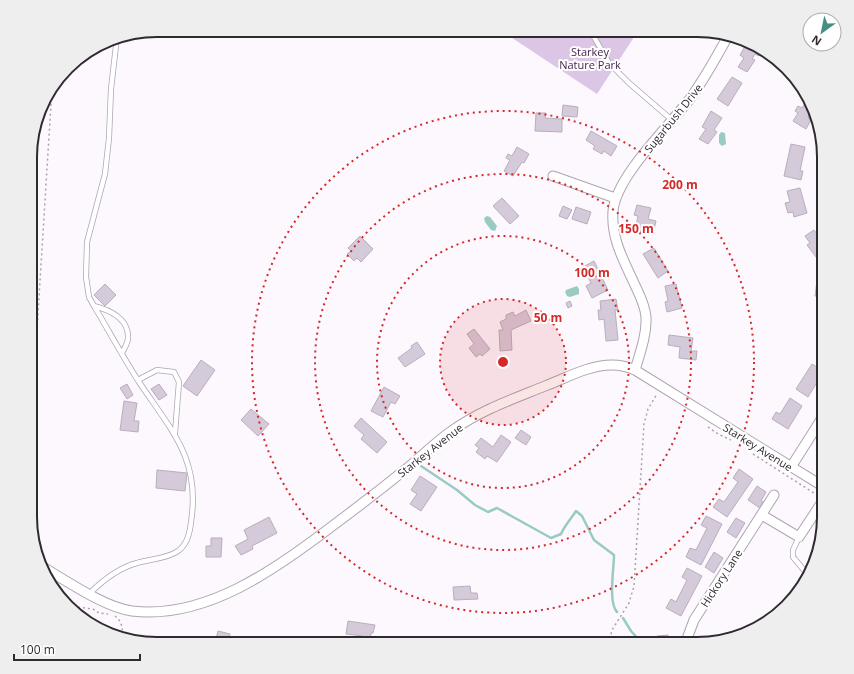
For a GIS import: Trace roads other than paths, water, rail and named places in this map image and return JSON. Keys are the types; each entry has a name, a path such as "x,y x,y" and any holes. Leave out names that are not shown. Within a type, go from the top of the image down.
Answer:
{"street":[{"name":"Sugarbush Drive","path":"636,370 645,333 646,318 644,305 619,253 615,239 613,211 615,198 623,182 634,167 701,84 726,40"},
{"path":"553,176 615,198"},
{"name":"Starkey Avenue","path":"50,571 89,594 122,609 144,612 179,609 213,599 247,584 275,568 363,503 452,430 495,406 585,370 613,365 624,366 636,370 817,483"},
{"path":"791,467 817,426"},
{"name":"Hickory Lane","path":"688,637 694,620 774,495"},
{"path":"762,514 799,537 817,510"}],"lane":[{"path":"594,37 609,63 629,83 672,120"},
{"path":"89,594 114,572 135,563 178,552 184,546 189,534 194,506 193,481 190,465 175,433 138,380 89,297 86,276 87,242 105,174 109,138 110,89 116,44"},
{"path":"94,306 105,309 117,315 127,328 128,339 122,353"},
{"path":"138,380 157,370 174,372 179,382 175,433"},
{"path":"799,537 793,557 805,571"}],"waterway":[{"path":"421,466 457,490 475,505 488,512 497,508 551,538 561,534 576,511 582,516 594,540 614,555 612,593 614,608 617,612"},
{"path":"623,618 636,637"}],"park label":[{"name":"Starkey Nature Park","path":"590,57"}]}
